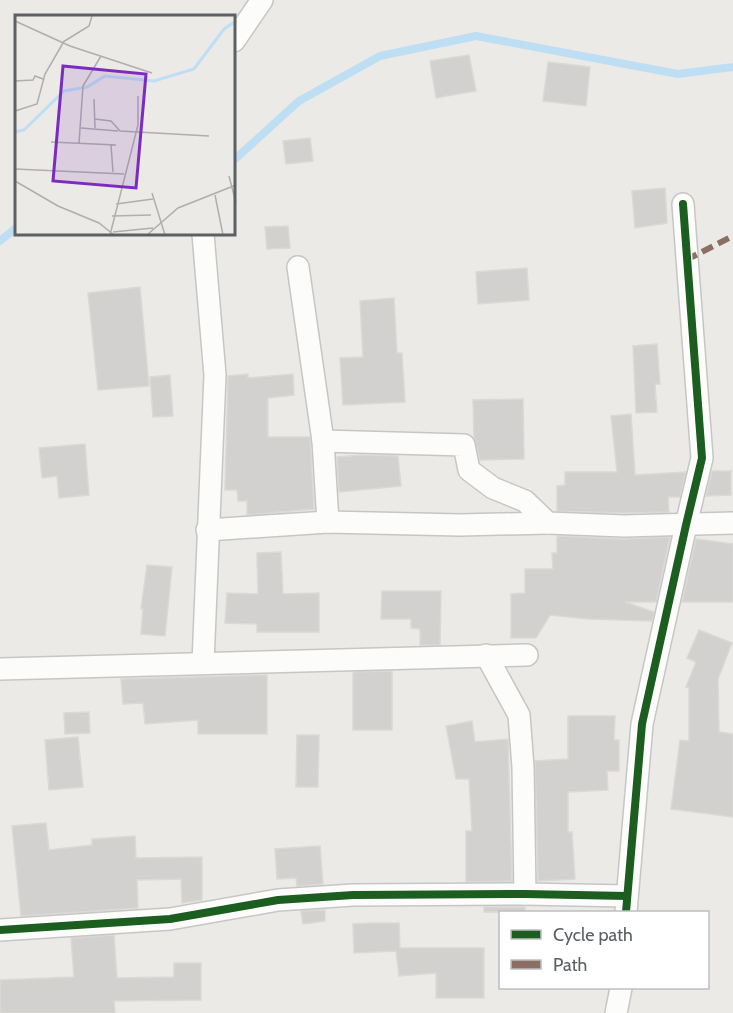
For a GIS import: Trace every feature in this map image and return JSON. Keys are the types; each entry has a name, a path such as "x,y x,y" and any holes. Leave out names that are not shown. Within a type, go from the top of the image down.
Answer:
{"street":[{"path":"236,38 262,0"},
{"path":"0,930 170,919 278,900 331,897 525,894 626,904 642,724 702,458 683,204"},
{"path":"203,236 215,375 203,663"},
{"path":"298,267 323,441 328,522"},
{"path":"323,441 464,444 469,470 493,488 525,501 548,523"},
{"path":"207,530 328,522 460,525 548,523 624,526 733,523"},
{"path":"486,655 519,715 523,767 525,894"},
{"path":"0,669 527,655"},
{"path":"616,1013 621,989"}],"building":[{"path":"469,55 476,91 436,98 430,61"},
{"path":"548,62 590,67 586,106 543,101"},
{"path":"310,138 313,161 286,164 283,141"},
{"path":"665,188 667,223 635,228 632,191"},
{"path":"288,226 290,248 267,249 265,227"},
{"path":"527,268 529,300 478,304 476,272"},
{"path":"140,287 149,386 98,390 88,293"},
{"path":"394,298 397,353 402,353 405,402 343,405 340,358 363,357 360,301"},
{"path":"657,344 660,384 655,384 657,412 636,413 633,346"},
{"path":"248,374 248,378 293,374 294,395 268,398 268,437 310,437 314,509 247,515 247,501 238,501 237,490 225,490 228,376"},
{"path":"170,375 173,416 153,417 150,377"},
{"path":"523,399 524,459 480,460 474,437 473,400"},
{"path":"631,414 635,475 686,472 680,497 668,497 669,512 557,511 557,486 565,485 565,472 617,472 611,416"},
{"path":"85,444 89,495 59,498 57,476 42,478 39,448"},
{"path":"398,456 401,486 339,492 337,457"},
{"path":"712,471 731,471 731,495 706,496"},
{"path":"557,536 623,539 670,537 656,602 625,602 654,612 652,621 550,615 536,638 511,638 511,594 525,593 525,569 553,569 552,553 557,553"},
{"path":"696,539 733,544 733,602 682,602"},
{"path":"281,552 283,594 319,593 319,632 257,632 257,624 225,623 227,593 258,594 257,553"},
{"path":"147,565 172,567 165,636 141,634 143,609 141,609"},
{"path":"382,591 441,591 440,645 420,645 420,629 411,628 411,619 381,619"},
{"path":"699,630 732,643 718,679 719,732 733,734 733,817 671,809 680,740 689,741 689,688 686,687 696,662 687,658"},
{"path":"392,671 392,730 353,730 353,672"},
{"path":"267,675 267,734 198,734 198,720 145,724 143,703 123,704 121,679"},
{"path":"89,712 90,733 65,734 64,713"},
{"path":"568,716 615,716 614,740 619,740 619,771 607,771 608,790 568,792 568,832 572,832 575,879 538,881 535,761 568,759"},
{"path":"472,721 475,742 508,739 512,881 466,882 466,831 472,831 469,779 456,779 446,726"},
{"path":"297,735 319,735 318,787 296,787"},
{"path":"78,737 83,787 49,790 45,740"},
{"path":"46,823 49,850 92,845 92,839 135,836 136,858 202,857 202,900 182,903 181,879 137,880 138,908 21,916 12,826"},
{"path":"320,846 323,884 297,886 296,878 277,879 275,849"},
{"path":"484,907 525,907 525,911 484,912"},
{"path":"325,910 325,921 303,924 301,911"},
{"path":"399,923 400,948 484,948 484,998 436,998 436,973 399,976 396,951 354,953 353,924"},
{"path":"114,935 117,978 174,977 174,963 201,963 201,1000 114,1001 115,1013 0,1013 0,980 74,977 71,938"}],"waterway":[{"path":"236,158 299,101 380,56 476,36 678,74 733,67"},
{"path":"0,241 15,229"}],"marked path":[{"path":"686,260 733,236"}],"cycle path":[{"path":"626,911 642,724 702,458 683,204"},
{"path":"0,930 170,919 278,900 353,895 627,896"}]}
